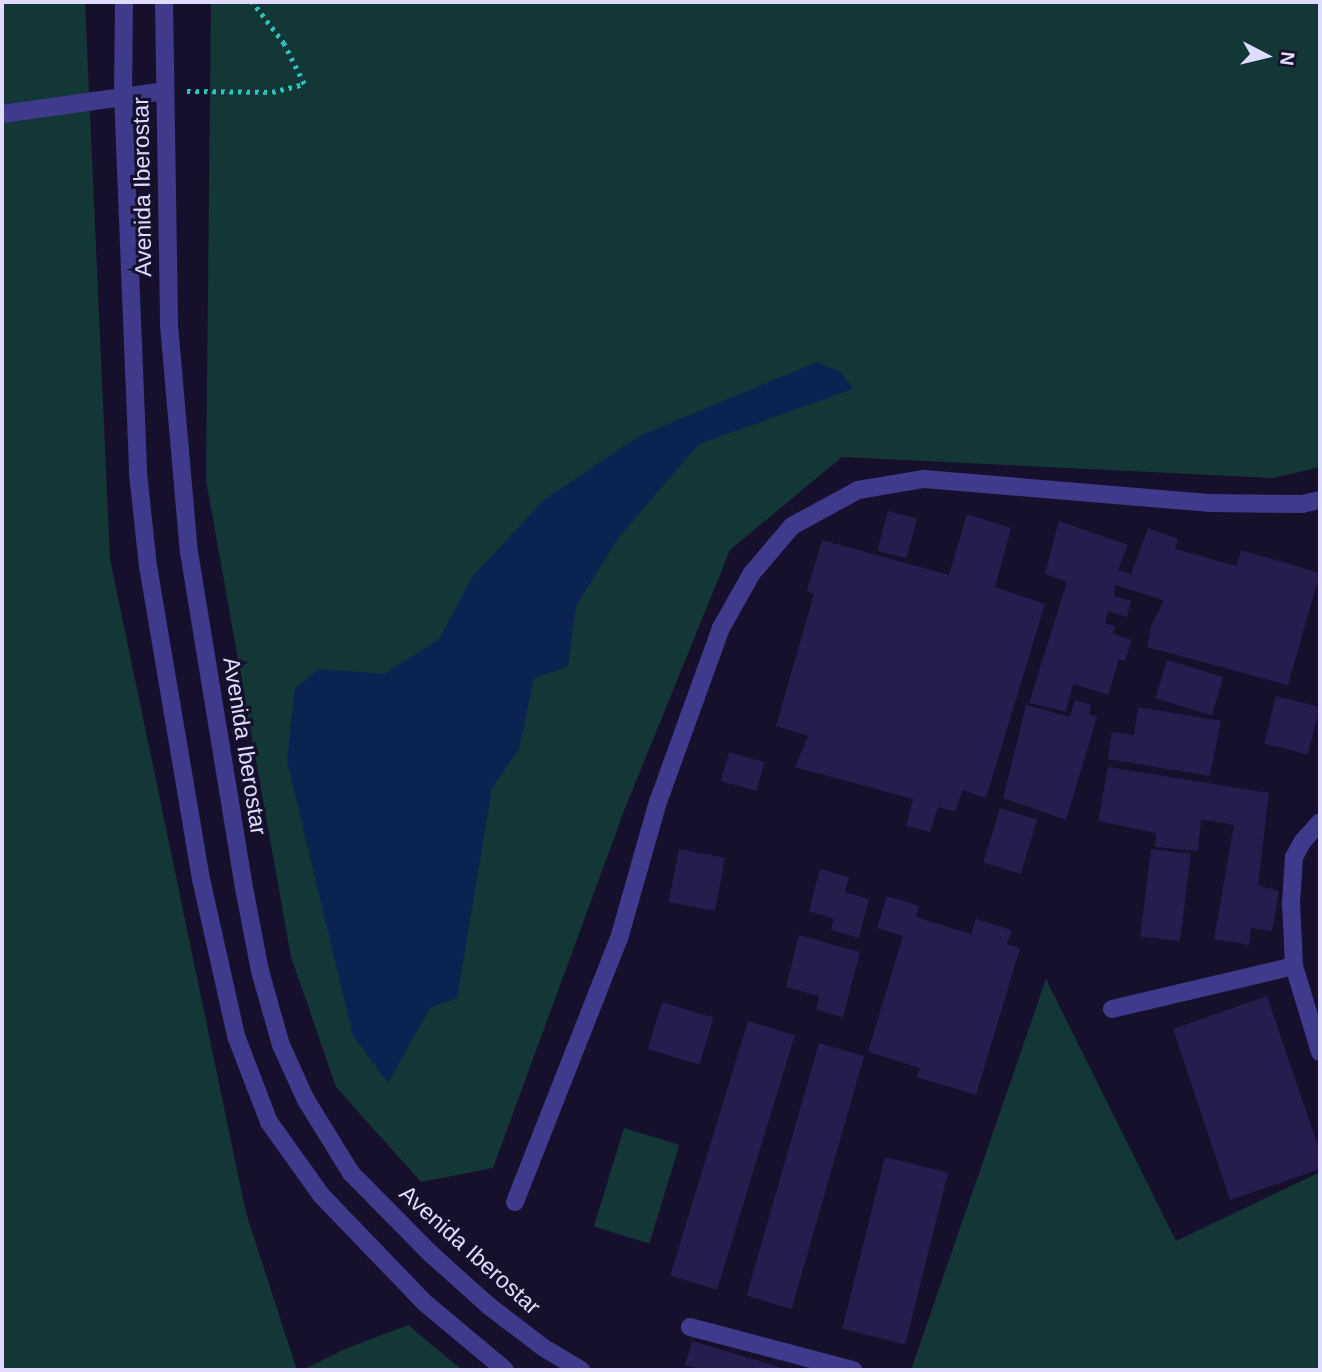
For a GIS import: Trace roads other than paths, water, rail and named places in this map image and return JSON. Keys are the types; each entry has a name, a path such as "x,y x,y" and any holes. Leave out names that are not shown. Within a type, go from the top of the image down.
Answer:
{"street":[{"name":"Avenida Iberostar","path":"124,2 123,95 138,473 148,566 201,879 236,1036 269,1122 321,1195 425,1304 505,1370"},
{"name":"Avenida Iberostar","path":"164,2 169,325 189,552 245,893 260,971 281,1045 306,1100 351,1173 431,1254 489,1306 544,1348 581,1370"},
{"path":"2,114 165,91"},
{"path":"515,1202 620,935 658,802 721,628 752,573 792,526 859,490 924,478 1208,503 1302,504 1320,500"},
{"path":"1320,822 1303,841 1294,858 1291,902 1294,966 1320,1052"},
{"path":"1112,1009 1294,966"},
{"path":"690,1326 853,1370"}],"water":[{"path":"817,362 841,372 853,389 699,444 619,537 576,606 568,667 534,678 519,749 492,788 457,998 430,1008 388,1083 353,1036 287,761 295,688 319,669 384,674 439,639 473,576 544,500 639,436"}]}
